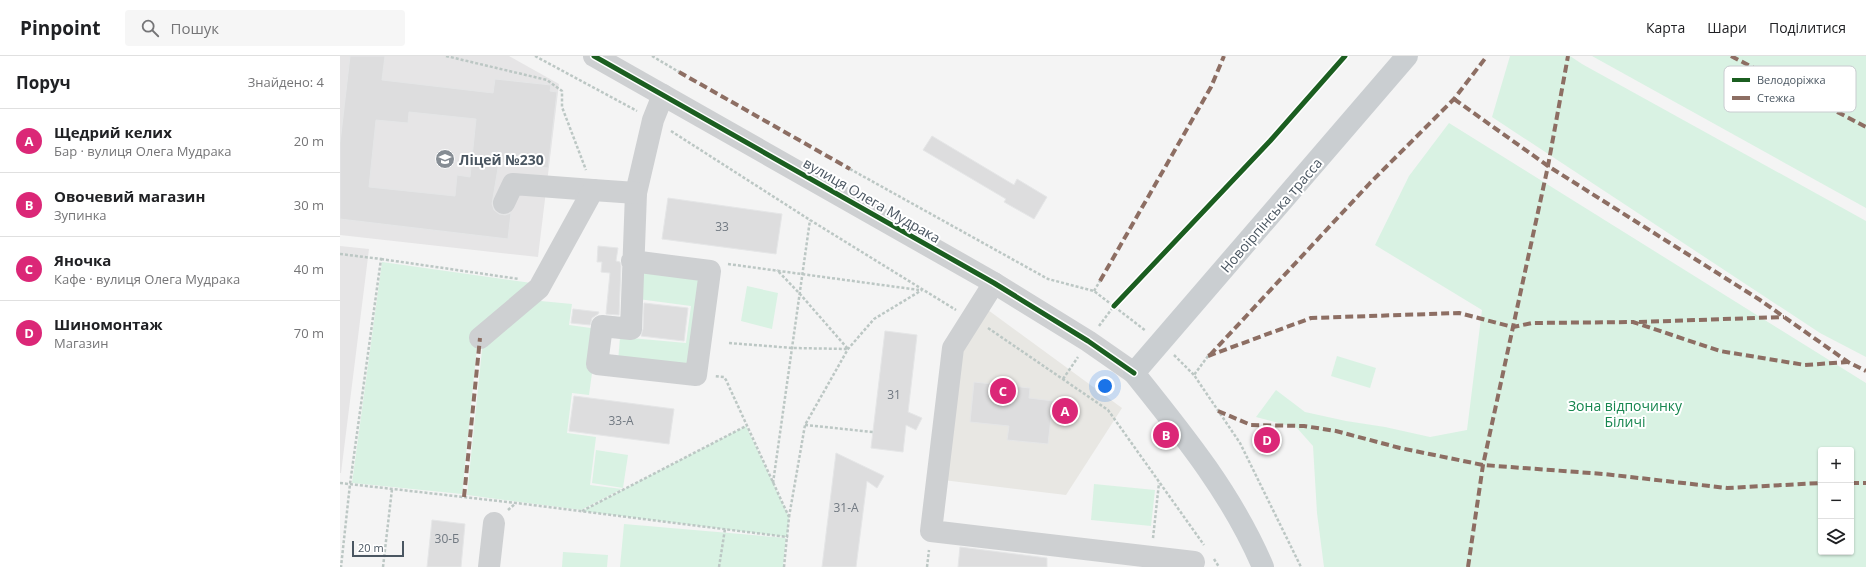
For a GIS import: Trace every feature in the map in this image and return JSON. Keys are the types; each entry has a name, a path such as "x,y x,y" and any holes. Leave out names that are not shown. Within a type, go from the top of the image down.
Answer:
{"main road":[{"name":"Новоірпінська трасса","path":"1134,373 1407,56"},
{"name":"вулиця Олега Мудрака","path":"1134,373 1183,434 1217,480 1252,541 1263,567"}],"street":[{"name":"вулиця Олега Мудрака","path":"594,56 994,283 1081,337 1134,373"},
{"path":"632,261 710,271 696,375 597,364 602,326 631,329 632,261 636,193 653,120 663,95"},
{"path":"504,203 513,184 636,193"},
{"path":"480,338 539,288 593,190"},
{"path":"994,283 953,348 931,531 1151,556 1204,555"},
{"path":"489,567 494,523"}],"path":[{"path":"446,56 547,80 562,92 562,106 593,190"},
{"path":"535,56 653,120 922,290 1007,340 1108,410 1159,482 1204,555 1219,567"},
{"path":"652,56 679,72"},
{"path":"1114,306 1270,141 1345,56"},
{"path":"850,169 1048,279 1094,290 1100,281"},
{"path":"773,483 810,220"},
{"path":"340,254 543,282"},
{"path":"341,567 350,484 380,259"},
{"path":"724,263 922,290"},
{"path":"776,270 800,294 848,349"},
{"path":"784,567 789,517 805,425 848,349 874,319 922,290"},
{"path":"729,343 793,348 848,349"},
{"path":"1208,356 1194,375 1240,443 1301,567"},
{"path":"726,380 789,517"},
{"path":"805,425 873,432"},
{"path":"582,512 746,426"},
{"path":"1151,556 1159,482"},
{"path":"340,483 392,488 787,537"},
{"path":"382,567 392,488"},
{"path":"719,567 725,529"}],"shaded area":[{"name":"Ліцей №230","path":"340,56 509,56 559,84 538,257 340,235"},
{"path":"340,246 369,249 341,473 340,473"},
{"path":"988,310 1122,408 1066,495 943,480 957,357"}],"green space":[{"path":"1510,56 1570,56 1866,221 1866,357 1820,333 1492,117"},
{"path":"1592,56 1866,56 1866,208"},
{"name":"Зона відпочинку Біличі","path":"1449,123 1866,383 1866,567 1324,567 1317,513 1313,446 1297,428 1256,417 1276,390 1305,412 1346,421 1385,427 1430,437 1467,430 1482,310 1375,245 1409,176"},
{"path":"382,262 539,284 478,337 462,494 352,483"},
{"path":"642,264 708,273 695,371 618,362 620,337 686,343 691,306 638,299"},
{"path":"747,286 778,293 772,329 741,321"},
{"path":"530,300 572,304 569,325 598,329 589,395 572,393 567,433 596,437 590,485 622,489 581,510 467,495 483,340"},
{"path":"1337,356 1376,368 1370,388 1331,376"},
{"path":"746,426 789,517 787,537 582,511"},
{"path":"596,450 628,455 623,488 592,483"},
{"path":"1094,484 1155,490 1151,526 1091,520"},
{"path":"624,524 786,538 783,567 620,567"},
{"path":"563,552 608,555 607,567 562,567"}],"building":[{"path":"350,56 385,56 382,80 493,93 495,79 551,85 550,91 557,92 548,168 499,162 492,204 494,210 499,214 505,215 511,213 508,239 340,219 340,143","holes":["409,112 476,119 470,177 457,175 455,196 369,187 376,120 408,123"]},
{"path":"932,136 1014,185 1017,179 1047,197 1034,219 1004,202 1006,199 923,150"},
{"path":"668,198 782,214 776,254 662,239"},
{"path":"598,246 618,248 616,261 620,262 621,266 619,315 606,314 610,273 601,272 602,262 597,262"},
{"path":"644,303 688,308 684,341 641,336 643,329"},
{"path":"573,309 599,312 592,318 590,325 571,323"},
{"path":"885,331 917,335 908,412 922,418 916,430 906,425 903,452 871,448"},
{"path":"974,382 1030,388 1029,398 1053,401 1048,444 1007,440 1009,426 970,422"},
{"path":"574,396 674,409 669,444 569,431"},
{"path":"836,453 884,476 877,488 867,481 856,567 822,567"},
{"path":"432,520 465,524 461,567 427,567"},
{"path":"960,547 1047,558 1047,567 958,567"}],"marked path":[{"path":"1100,281 1211,87 1224,56"},
{"path":"1210,355 1370,183 1454,99 1487,56"},
{"path":"1468,567 1483,465 1548,166 1568,56"},
{"path":"1731,56 1750,66"},
{"path":"679,72 850,169"},
{"path":"1454,99 1548,166 1760,300 1848,362 1866,371"},
{"path":"1837,112 1866,127"},
{"path":"1208,356 1311,318 1459,313 1513,327 1532,323 1633,322 1720,351 1805,365 1848,362"},
{"path":"1639,322 1784,317"},
{"path":"464,497 480,338"},
{"path":"1218,411 1251,425 1304,426 1336,431 1400,448 1483,465 1604,474 1727,488 1818,483"},
{"path":"1854,483 1866,483"}],"cycle path":[{"path":"594,56 994,283 1088,341 1134,373"},
{"path":"1114,306 1270,141 1345,56"}],"place":[{"name":"Ліцей №230","path":"445,159"},
{"name":"Яночка","path":"1003,391"},
{"name":"Щедрий келих","path":"1065,411"},
{"name":"Овочевий магазин","path":"1166,435"},
{"name":"Шиномонтаж","path":"1267,440"}]}
